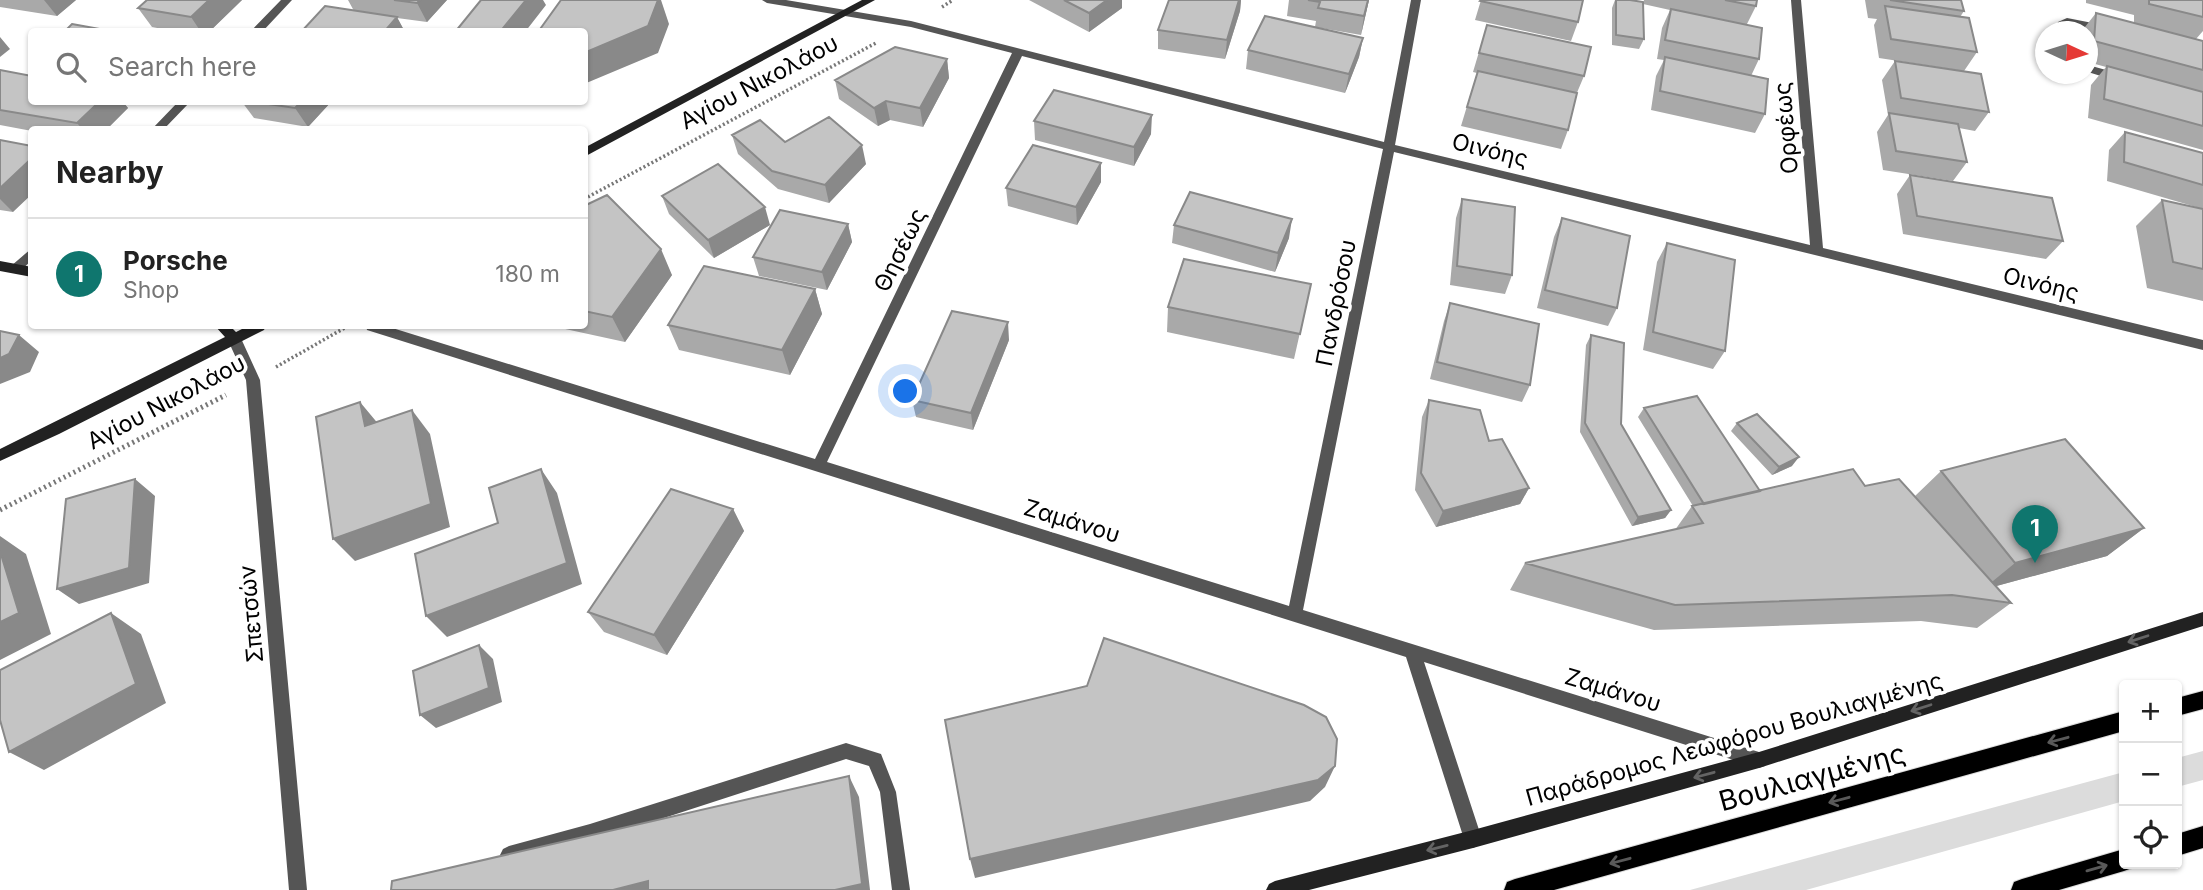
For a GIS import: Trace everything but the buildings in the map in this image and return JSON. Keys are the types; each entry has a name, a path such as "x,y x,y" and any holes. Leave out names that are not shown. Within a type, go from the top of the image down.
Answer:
{"main road":[{"path":"2182,706 2203,700"},
{"name":"Βουλιαγμένης","path":"1515,890 2119,723"},
{"path":"2182,843 2203,837"},
{"path":"2022,890 2119,861"}],"street":[{"path":"259,28 287,0"},
{"name":"Οινόης","path":"767,0 911,24 1389,147 2203,345"},
{"name":"Αγίου Νικολάου","path":"588,151 870,0"},
{"name":"Πανδρόσου","path":"1295,614 1416,0"},
{"name":"Ορφέως","path":"1796,0 1817,252"},
{"path":"2098,28 2113,31"},
{"name":"Θησέως","path":"819,465 1018,52"},
{"path":"2098,72 2126,80"},
{"path":"160,126 181,105"},
{"path":"15,268 28,256"},
{"path":"0,266 28,271"},
{"path":"225,329 234,338"},
{"name":"Αγίου Νικολάου","path":"0,455 253,329"},
{"name":"Ζαμάνου","path":"382,329 1759,760"},
{"name":"Σπετσών","path":"234,338 253,380 298,890"},
{"name":"Παράδρομος Λεωφόρου Βουλιαγμένης","path":"1275,890 1473,839 1759,760 2203,618"},
{"path":"1412,651 1473,839"},
{"path":"488,860 590,833 846,751 875,760 888,792 901,890"}],"path":[{"name":"Αγίου Νικολάου","path":"588,197 953,0"},
{"name":"Αγίου Νικολάου","path":"0,510 159,431 343,329"}],"shaded area":[{"path":"2203,751 2203,780 2182,786 2182,757"},
{"path":"2119,773 2119,802 1806,890 1690,890"}],"place":[{"name":"Porsche","path":"2035,563"}]}
